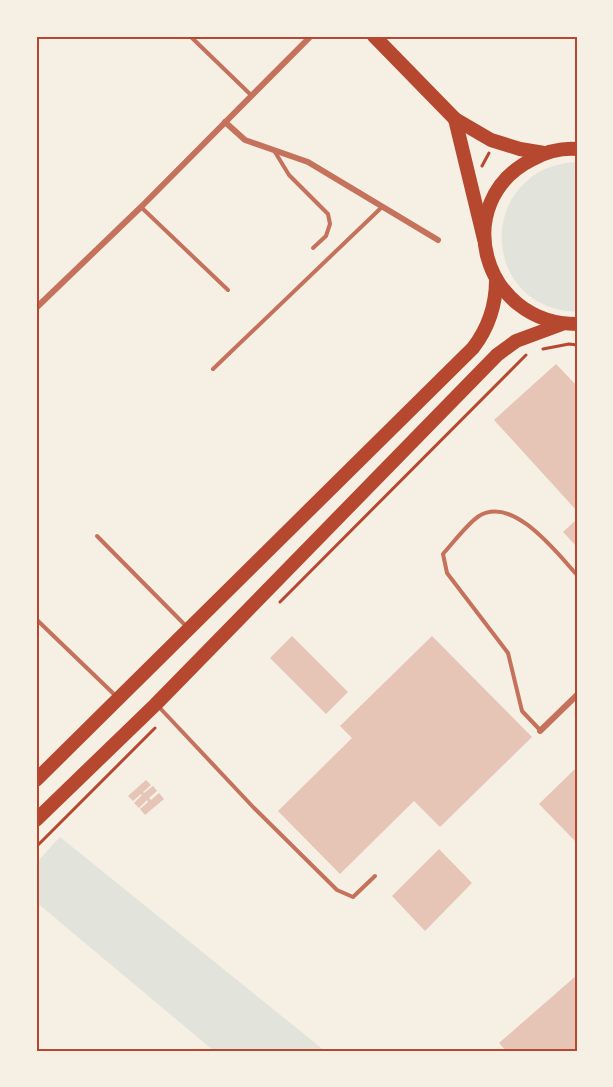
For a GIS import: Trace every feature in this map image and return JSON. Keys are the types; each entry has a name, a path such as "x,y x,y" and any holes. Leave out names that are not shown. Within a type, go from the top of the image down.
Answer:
{"main road":[{"path":"374,36 454,119 490,140 519,149 544,153 575,148"},
{"path":"454,119 488,261 496,280 513,302 536,317 562,324 577,324"},
{"path":"485,242 486,219 494,197 507,178 524,164 544,153"},
{"path":"36,780 473,348 492,314 496,300 496,280"},
{"path":"36,819 156,704 497,355 516,341 562,324"}],"street":[{"path":"36,308 141,207 311,36"},
{"path":"225,122 245,140 308,162 438,240"},
{"path":"540,731 577,694"}],"lane":[{"path":"190,36 251,95"},
{"path":"273,148 289,175 328,214 330,224 326,236 314,248"},
{"path":"141,207 228,290"},
{"path":"213,369 383,207"},
{"path":"540,731 522,711 508,653 447,573 443,554 480,516 502,511 533,528 577,575"},
{"path":"97,536 190,629"},
{"path":"36,619 119,700"},
{"path":"156,704 254,808 337,890 353,897 375,876"}],"path":[{"path":"276,605 526,355 558,346 577,345"},
{"path":"523,350 526,355"},
{"path":"36,847 147,738 166,714"}],"shaded area":[{"path":"577,162 577,312 553,308 528,295 515,281 502,247 502,229 506,211 515,194 538,172 555,165"},
{"path":"60,837 325,1051 214,1051 36,902 36,863"}],"building":[{"path":"556,364 577,386 577,511 494,420"},
{"path":"577,519 577,547 563,532"},
{"path":"292,636 348,692 326,714 270,658"},
{"path":"432,636 532,737 440,827 414,801 340,874 278,811 352,738 340,726"},
{"path":"577,767 577,843 539,804"},
{"path":"146,780 151,785 143,792 153,786 157,791 149,798 151,800 159,793 164,799 145,815 140,809 148,802 147,800 139,808 134,803 142,795 133,801 128,796"},
{"path":"439,849 472,883 425,931 392,896"},
{"path":"577,975 577,1051 506,1051 499,1043"}]}
